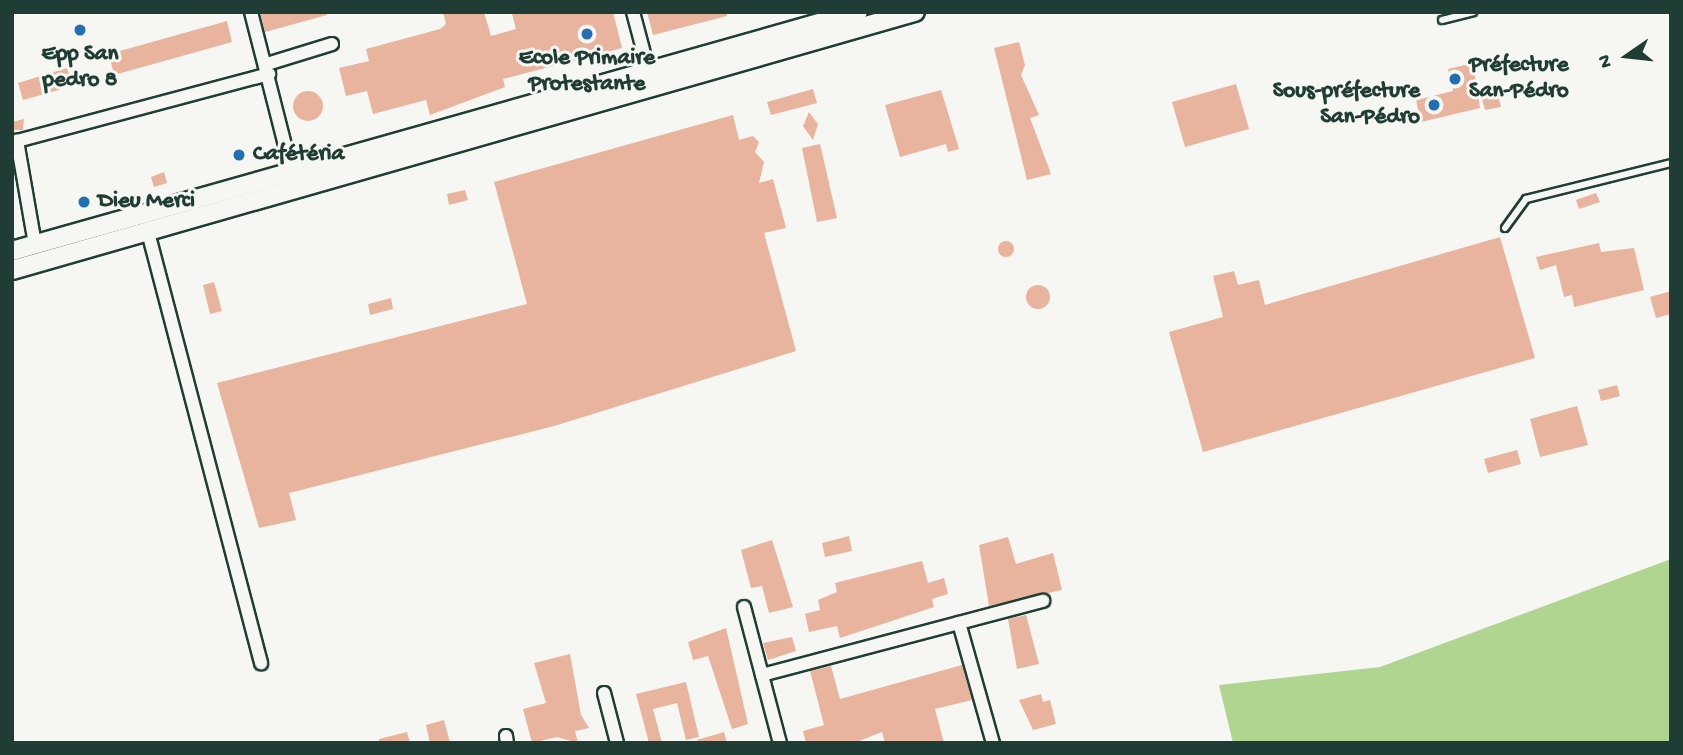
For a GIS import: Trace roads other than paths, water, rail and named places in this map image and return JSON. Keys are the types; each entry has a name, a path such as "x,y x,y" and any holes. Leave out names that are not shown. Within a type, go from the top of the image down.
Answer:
{"main road":[{"path":"12,270 148,232 651,79 858,12"},
{"path":"12,251 292,173 915,12"}],"street":[{"path":"251,12 268,69 292,173"},
{"path":"633,12 651,79"},
{"path":"35,244 16,141 268,69 332,44"},
{"path":"148,232 261,663"},
{"path":"762,675 1042,601"},
{"path":"744,607 780,743"},
{"path":"958,623 993,743"},
{"path":"604,692 617,743"}],"lane":[{"path":"1442,20 1473,12"},
{"path":"1505,228 1525,200 1671,163"}],"place":[{"name":"Epp San pedro 8","path":"80,30"},
{"name":"Ecole Primaire Protestante","path":"587,34"},
{"name":"Préfecture San-Pédro","path":"1455,79"},
{"name":"Sous-préfecture San-Pédro","path":"1434,105"},
{"name":"Cafétéria","path":"239,155"},
{"name":"Dieu Merci","path":"84,202"}]}
